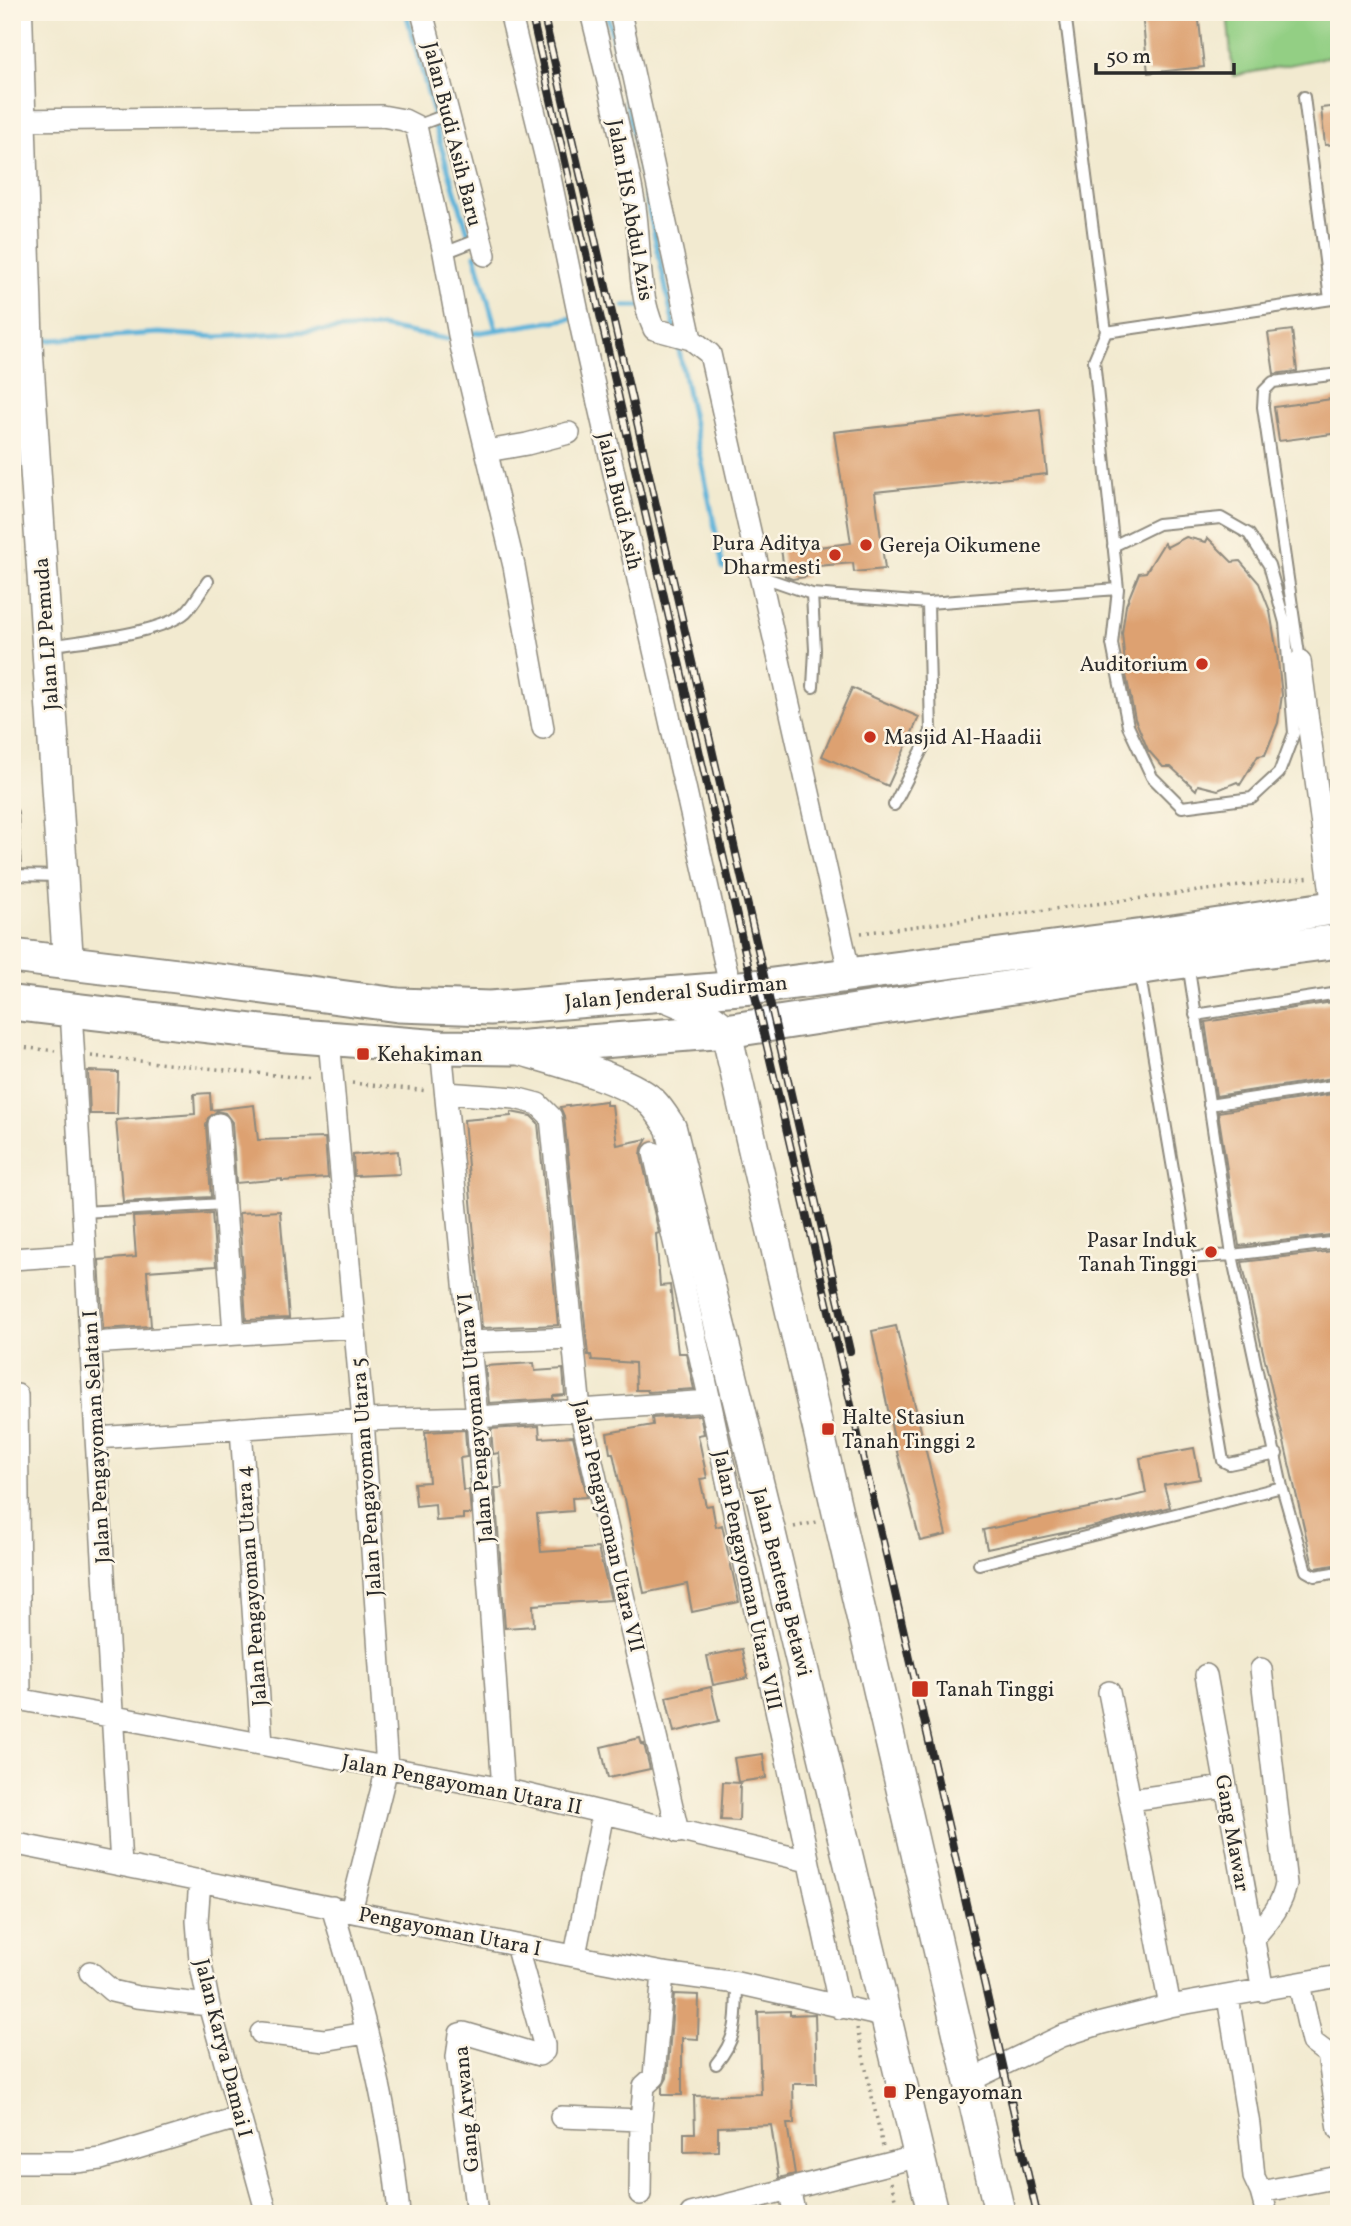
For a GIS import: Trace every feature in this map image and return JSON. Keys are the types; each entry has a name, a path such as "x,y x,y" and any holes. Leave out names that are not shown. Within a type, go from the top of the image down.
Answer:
{"main road":[{"name":"Jalan LP Pemuda","path":"17,12 15,120 68,961"},
{"name":"Jalan Jenderal Sudirman","path":"12,956 398,1005 490,1008 730,989 850,975 1159,934 1336,907"},
{"name":"Jalan Jenderal Sudirman","path":"12,1003 329,1039 441,1047 530,1047 726,1031 1139,968 1339,941"},
{"path":"662,995 713,1019 726,1031 1000,2214"},
{"path":"530,1047 544,1004"},
{"name":"Jalan Benteng Betawi","path":"530,1047 554,1060 633,1089 662,1112 671,1128 933,2214"}],"street":[{"name":"Jalan Budi Asih Baru","path":"422,12 482,247"},
{"name":"Jalan Budi Asih","path":"510,12 548,167 582,332 730,989"},
{"name":"Jalan HS Abdul Azis","path":"591,12 608,81 647,201 641,249 642,282 654,329 684,337"},
{"path":"620,12 634,78 647,201 669,245 684,337 710,354 850,975"},
{"path":"601,50 626,47"},
{"path":"608,81 634,78"},
{"path":"15,120 382,116 404,120 416,126 461,346 514,566 543,728"},
{"path":"641,249 669,245"},
{"path":"487,451 569,433"},
{"path":"1300,661 1329,874 1336,907"},
{"name":"Jalan Pengayoman Selatan I","path":"71,1010 121,1865"},
{"name":"Jalan Pengayoman Utara 5","path":"329,1039 363,1420 387,1768 341,1909"},
{"name":"Jalan Pengayoman Utara VI","path":"441,1047 477,1418 503,1790"},
{"name":"Jalan Pengayoman Utara VII","path":"446,1093 515,1098 538,1104 551,1116 580,1410 678,1832"},
{"path":"219,1124 234,1334"},
{"name":"Jalan Pengayoman Utara VIII","path":"653,1153 710,1401 808,1861 846,2009"},
{"path":"12,1259 85,1254"},
{"path":"91,1343 354,1327"},
{"path":"470,1342 573,1338"},
{"path":"16,1699 17,1395"},
{"path":"96,1438 363,1420 477,1418 710,1401"},
{"name":"Jalan Pengayoman Utara 4","path":"241,1428 261,1744"},
{"path":"1252,1940 1278,1907 1286,1884 1261,1669"},
{"name":"Gang Mawar","path":"1206,1675 1263,1991"},
{"path":"1109,1692 1170,2006"},
{"name":"Jalan Pengayoman Utara II","path":"16,1699 503,1790 808,1861"},
{"path":"1130,1800 1225,1787"},
{"path":"575,1955 603,1813"},
{"name":"Pengayoman Utara I","path":"12,1843 516,1945 663,1973 737,1983 887,2017"},
{"name":"Jalan Karya Damai I","path":"200,1880 197,1921 200,1960 209,2005 267,2214"},
{"path":"341,1909 394,2162 399,2214"},
{"name":"Gang Arwana","path":"477,2214 457,2043 460,2034 464,2033 539,2055 544,2051 516,1945"},
{"path":"90,1972 112,1991 136,1997 209,2005"},
{"path":"640,2194 641,2120 645,2086 654,2077 663,1973"},
{"path":"970,2087 1062,2036 1170,2006 1339,1976"},
{"path":"1299,1984 1312,2042 1333,2051 1339,2129"},
{"path":"1228,1997 1254,2177 1267,2214"},
{"path":"261,2033 324,2040 366,2033"},
{"path":"12,2162 76,2162 101,2159 240,2117"},
{"path":"561,2117 641,2120"},
{"path":"691,2214 919,2156"},
{"path":"1261,2192 1339,2177"},
{"path":"789,2190 795,2214"}],"lane":[{"path":"1065,12 1106,331 1094,360 1113,546 1118,589 1112,644 1128,726 1152,777 1182,807 1252,798 1279,773 1294,733 1285,623 1269,565 1249,534 1221,517 1158,524 1113,546"},
{"path":"1106,331 1334,298 1304,97"},
{"path":"416,126 448,114"},
{"path":"444,253 482,247"},
{"path":"1300,661 1263,407 1264,391 1273,382 1339,374"},
{"path":"761,576 812,594 928,603 1118,589"},
{"path":"47,646 169,622 186,611 208,581"},
{"path":"812,594 815,650 813,687"},
{"path":"894,805 931,732 928,603"},
{"path":"12,813 15,867 13,875 61,876"},
{"path":"1187,961 1232,1255 1282,1487 1306,1571 1315,1576 1339,1572"},
{"path":"1139,968 1223,1461 1229,1464 1277,1454"},
{"path":"1195,1015 1339,993"},
{"path":"1209,1105 1339,1085"},
{"path":"83,1212 224,1204"},
{"path":"1188,1258 1338,1244"},
{"path":"979,1564 1282,1487"},
{"path":"716,2064 729,2049 734,2034 737,1983"}],"path":[{"path":"841,936 1329,874"},
{"path":"12,1046 446,1093"},
{"path":"786,1529 823,1521"},
{"path":"846,2009 899,2214"},
{"path":"908,2106 970,2087"}],"green space":[{"path":"1227,12 1339,12 1339,55 1233,76"}],"building":[{"path":"1142,12 1198,12 1204,67 1148,73"},
{"path":"1339,106 1339,144 1325,145 1321,108"},
{"path":"1292,330 1297,371 1274,374 1268,333"},
{"path":"1339,398 1339,433 1279,441 1274,407"},
{"path":"1040,409 1047,474 875,492 885,569 854,572 853,563 805,567 806,577 792,579 785,576 781,549 851,543 834,432"},
{"name":"Auditorium","path":"1186,537 1206,542 1208,538 1232,562 1240,561 1259,583 1270,611 1277,653 1282,695 1278,723 1265,755 1258,756 1240,785 1237,782 1218,790 1198,785 1196,790 1171,767 1163,767 1148,750 1135,719 1126,675 1122,633 1126,605 1139,573 1146,572 1164,543 1167,547"},
{"name":"Masjid Al-Haadii","path":"852,688 919,717 888,786 822,756"},
{"path":"1339,1001 1339,1077 1216,1096 1205,1022"},
{"path":"88,1071 118,1072 117,1114 90,1114"},
{"path":"210,1093 211,1110 254,1105 258,1140 325,1138 328,1178 236,1183 232,1122 225,1113 217,1111 208,1118 206,1125 211,1197 123,1202 116,1120 195,1114 194,1094"},
{"path":"1339,1093 1339,1234 1239,1246 1218,1112"},
{"path":"606,1101 606,1105 612,1105 617,1145 647,1139 641,1155 659,1233 656,1234 660,1286 670,1285 678,1353 686,1353 694,1389 648,1392 636,1390 635,1363 592,1360 591,1355 588,1355 564,1116 560,1107"},
{"path":"511,1112 531,1116 538,1123 558,1325 482,1328 464,1120 511,1116"},
{"path":"398,1151 400,1174 354,1176 353,1155"},
{"path":"280,1211 289,1318 246,1320 239,1213"},
{"path":"212,1213 216,1266 147,1271 151,1326 103,1329 99,1260 136,1257 133,1217"},
{"path":"1333,1251 1339,1282 1339,1564 1316,1568 1313,1566 1242,1262"},
{"path":"896,1326 946,1535 920,1541 895,1444 872,1331"},
{"path":"534,1363 535,1371 563,1369 565,1395 553,1396 553,1399 489,1403 485,1366"},
{"path":"700,1415 704,1434 698,1435 707,1478 700,1479 706,1506 712,1505 716,1527 722,1525 739,1602 692,1612 687,1584 644,1593 625,1499 613,1453 610,1453 607,1433 653,1425 652,1418"},
{"path":"539,1426 540,1438 573,1436 587,1497 572,1498 573,1511 537,1514 541,1552 598,1548 611,1600 533,1605 534,1626 505,1628 495,1488 502,1488 499,1453 493,1454 491,1429"},
{"path":"465,1430 467,1457 460,1458 463,1490 469,1490 471,1514 463,1514 463,1519 436,1521 435,1504 416,1506 414,1483 429,1482 425,1432"},
{"path":"1194,1448 1200,1479 1164,1485 1170,1507 987,1549 983,1530 1122,1501 1146,1493 1140,1458"},
{"path":"742,1649 748,1678 713,1685 707,1656"},
{"path":"711,1687 719,1721 674,1732 666,1697"},
{"path":"640,1738 650,1769 608,1778 601,1747"},
{"path":"763,1754 766,1778 738,1782 734,1758"},
{"path":"723,1782 740,1783 739,1821 721,1820"},
{"path":"674,1994 699,1995 698,2039 682,2038 682,2095 662,2095 662,2087 667,2078"},
{"path":"790,2011 790,2015 815,2014 817,2084 793,2084 794,2124 787,2124 795,2174 779,2178 771,2125 718,2127 718,2151 684,2152 684,2133 695,2133 694,2096 761,2094 758,2012"}],"waterway":[{"path":"406,12 435,127 471,242"},
{"path":"607,12 675,331"},
{"path":"475,255 496,329"},
{"path":"624,306 643,306"},
{"path":"463,335 574,318"},
{"path":"35,341 159,333 216,337 380,327 447,339 454,337"},
{"path":"677,340 723,568"}],"railway":[{"path":"531,12 1037,2214"},
{"path":"543,12 850,1351"}],"place":[{"name":"Gereja Oikumene","path":"866,545"},
{"name":"Pura Aditya Dharmesti","path":"835,555"},
{"name":"Auditorium","path":"1202,664"},
{"name":"Masjid Al-Haadii","path":"870,737"},
{"name":"Kehakiman","path":"363,1054"},
{"name":"Pasar Induk Tanah Tinggi","path":"1211,1252"},
{"name":"Halte Stasiun Tanah Tinggi 2","path":"828,1429"},
{"name":"Tanah Tinggi","path":"920,1689"},
{"name":"Pengayoman","path":"890,2092"}]}
